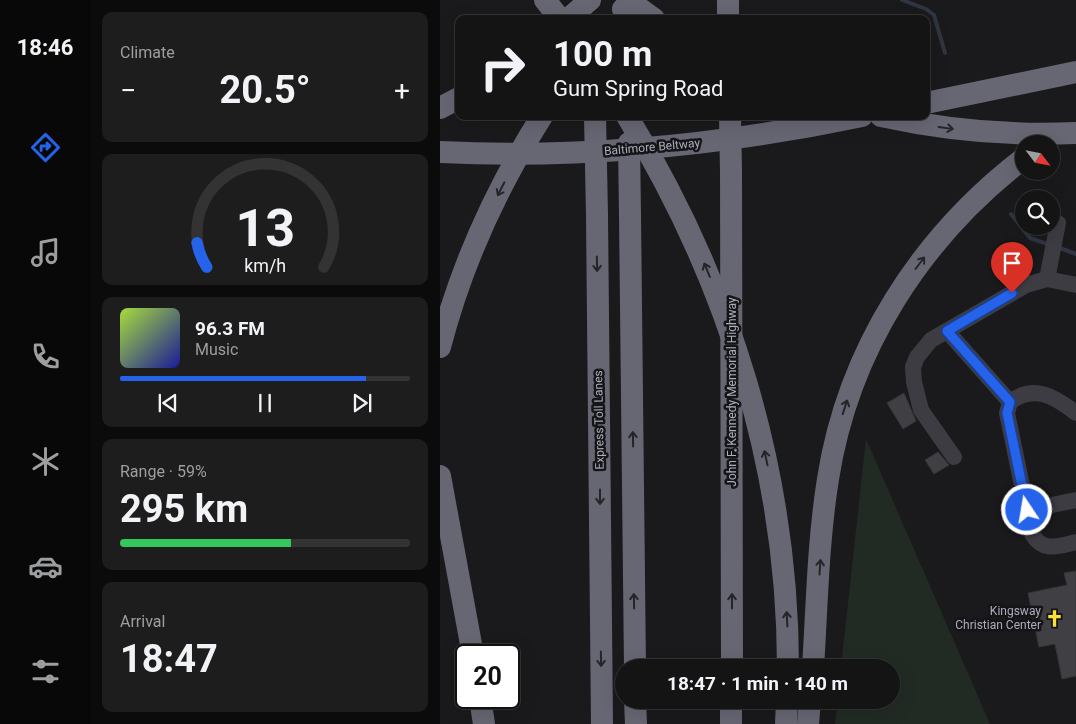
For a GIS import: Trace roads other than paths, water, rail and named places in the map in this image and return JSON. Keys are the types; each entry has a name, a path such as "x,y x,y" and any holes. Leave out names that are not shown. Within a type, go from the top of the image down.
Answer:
{"highway":[{"path":"545,0 557,15"},
{"path":"573,15 590,0"},
{"path":"594,0 595,15"},
{"path":"617,15 629,0"},
{"path":"628,15 629,0"},
{"path":"629,0 649,15"},
{"path":"728,0 728,15"},
{"path":"930,102 1076,72"},
{"path":"440,108 455,100"},
{"path":"440,347 480,235 515,162 540,120"},
{"name":"Express Toll Lanes","path":"596,120 602,724"},
{"path":"628,120 635,659"},
{"path":"630,120 674,198 702,257 722,307 753,401 767,460 779,530 785,590 788,659"},
{"name":"John F. Kennedy Memorial Highway","path":"730,120 732,659"},
{"name":"Baltimore Beltway","path":"440,152 535,154 655,148 752,136 840,120"},
{"path":"906,120 976,131 1076,132"},
{"path":"1060,135 1076,125"},
{"path":"814,659 823,520 828,477 842,416 857,375 885,316 908,278 937,240 966,208 1015,165"},
{"path":"440,476 471,644"},
{"path":"482,709 484,724"},
{"path":"635,709 636,724"},
{"path":"731,709 731,724"},
{"path":"808,724 809,709"}],"street":[{"path":"1047,279 1056,235"},
{"path":"954,457 921,410 914,382 913,368 917,357 931,340 1026,285 1047,279 1076,285"},
{"path":"947,331 1010,402"},
{"path":"1076,413 1065,404 1037,392 1021,394 1010,402 1007,413 1032,534 1042,546 1050,548 1076,542"},
{"path":"1027,510 1076,500"}],"waterway":[{"path":"902,0 926,9 934,15 945,53"},
{"path":"1011,214 1030,238 1050,245"},
{"path":"1057,247 1076,254"}],"place":[{"name":"Kingsway Christian Center","path":"1055,618"}]}
